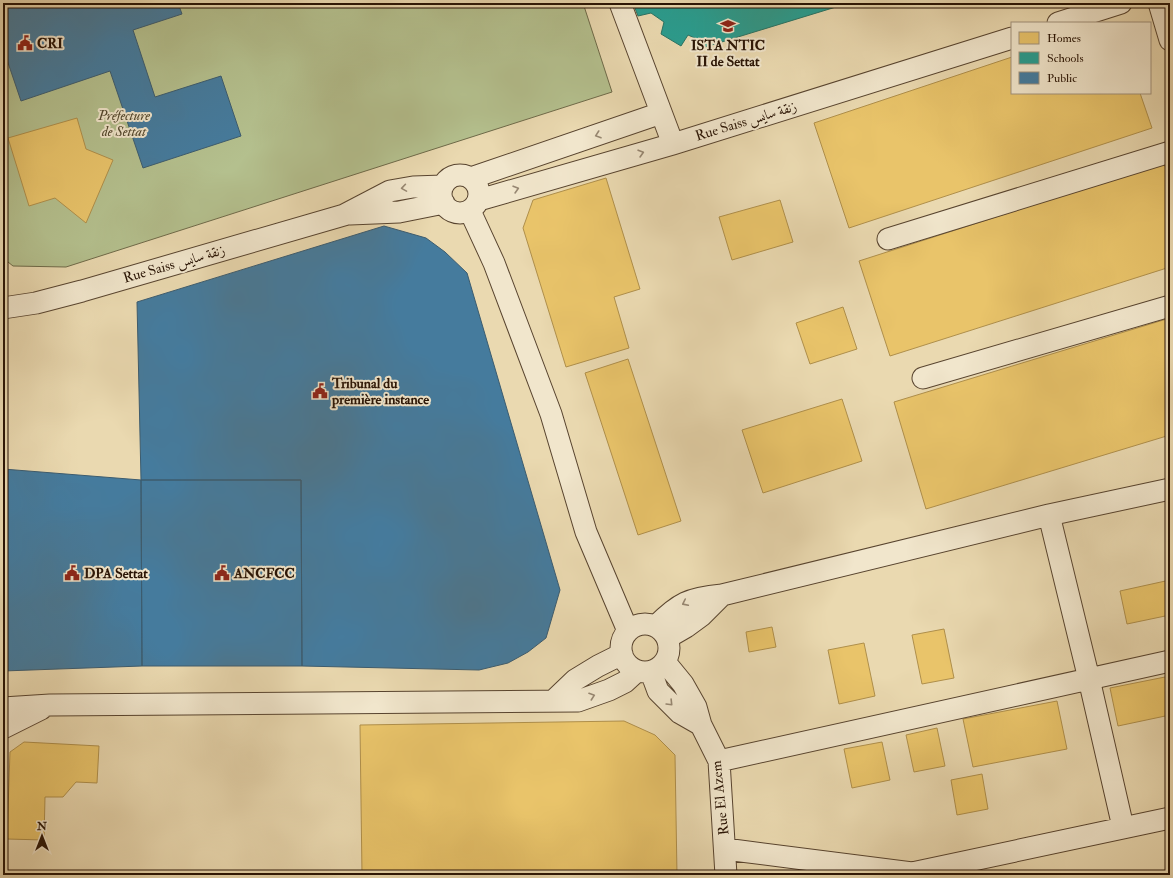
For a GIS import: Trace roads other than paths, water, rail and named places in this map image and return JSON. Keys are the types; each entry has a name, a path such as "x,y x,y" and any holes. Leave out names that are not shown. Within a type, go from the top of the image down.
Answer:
{"street":[{"path":"620,3 672,144"},
{"path":"1061,22 1120,3"},
{"path":"1159,3 1170,40"},
{"name":"Rue Saiss زنقة سايس","path":"474,205 1011,38"},
{"path":"471,178 661,113"},
{"path":"888,239 1170,152"},
{"path":"458,175 465,175 471,178 476,182 480,194 474,205 462,213 449,209 443,195 447,180 458,175"},
{"name":"Rue Saiss زنقة سايس","path":"3,308 36,303 82,292 344,215 390,191 413,187 443,195"},
{"path":"474,205 494,263 551,414 586,532 628,631"},
{"path":"924,378 1170,306"},
{"path":"661,632 671,612 686,602 703,597 722,595 1049,516 1170,489"},
{"path":"1049,516 1089,679 1123,828"},
{"path":"3,708 50,704 578,701 608,690 651,668 670,650 661,632 646,624 636,626 628,631 623,638 621,646 622,654 627,665 651,668"},
{"path":"554,701 575,680 622,654"},
{"path":"719,761 1170,661"},
{"name":"Rue El Azem","path":"651,668 658,691 680,713 700,725 719,761 726,875"},
{"path":"3,728 50,704"},
{"path":"725,849 915,874 1170,818"}],"place":[{"name":"ISTA NTIC II de Settat","path":"728,26"},
{"name":"CRI","path":"25,43"},
{"name":"Tribunal du première instance","path":"320,391"},
{"name":"DPA Settat","path":"72,573"},
{"name":"ANCFCC","path":"222,573"}],"park label":[{"name":"Préfecture de Settat","path":"124,124"}]}
